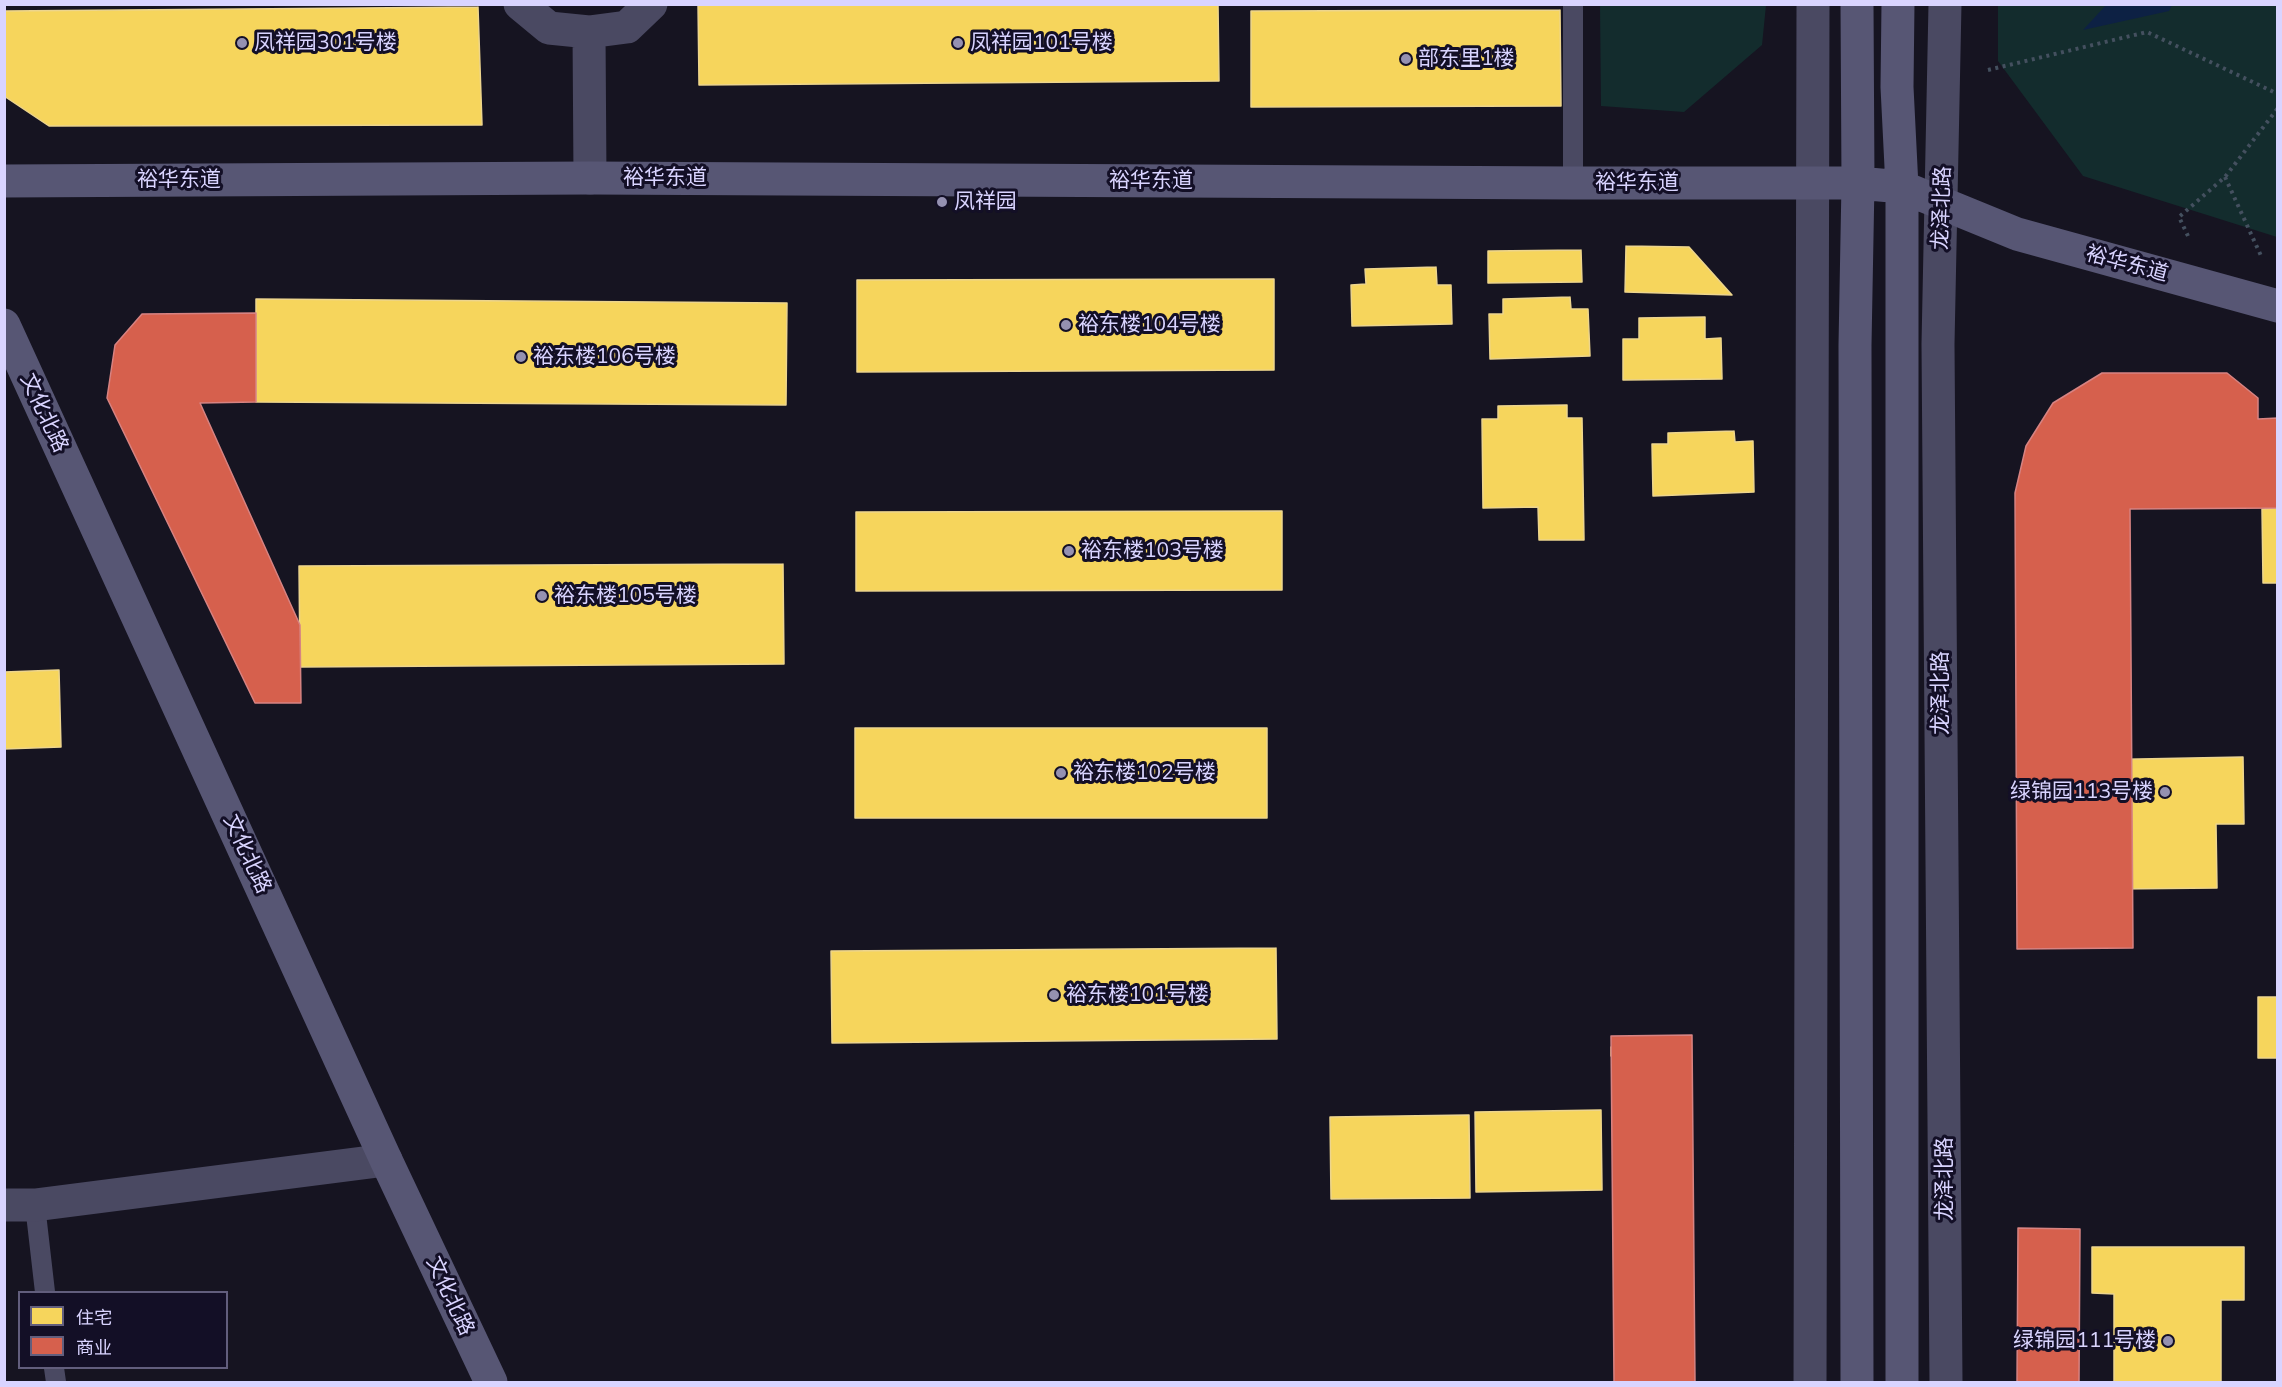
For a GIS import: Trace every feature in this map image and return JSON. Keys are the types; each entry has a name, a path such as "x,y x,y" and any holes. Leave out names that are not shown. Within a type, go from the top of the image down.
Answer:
{"street":[{"path":"520,4 549,28 589,32 627,27 651,4"},
{"path":"1810,1383 1813,4"},
{"path":"1857,4 1858,183 1855,345 1857,1383"},
{"name":"龙泽北路","path":"1898,4 1898,87 1902,186 1902,1383"},
{"name":"龙泽北路","path":"1945,4 1938,344 1946,1383"},
{"path":"589,32 590,178"},
{"name":"裕华东道","path":"4,181 590,178 1858,183 1902,186 2017,234 2277,306"},
{"name":"文化北路","path":"4,325 386,1160 492,1383"},
{"path":"20,1205 386,1160"}],"lane":[{"path":"1573,4 1574,183"},
{"path":"20,1205 44,1291"}],"path":[{"path":"1988,70 2147,32 2277,94"},
{"path":"2188,236 2179,217 2224,177 2277,108"},
{"path":"2224,177 2262,258"}],"green space":[{"path":"1600,5 1766,5 1762,45 1684,112 1601,106"},
{"path":"1998,5 2277,5 2277,237 2083,176 1998,61"}],"water":[{"path":"2107,4 2172,5 2169,11 2083,30"}],"building: 住宅":[{"name":"凤祥园101号楼","path":"698,4 1218,4 1219,81 699,85"},
{"name":"凤祥园301号楼","path":"478,7 482,125 49,126 4,96 4,11"},
{"name":"部东里1楼","path":"1560,10 1561,106 1251,107 1251,11"},
{"path":"1626,246 1689,247 1732,295 1625,292"},
{"path":"1581,250 1582,282 1488,283 1488,251"},
{"path":"1436,267 1437,285 1451,285 1452,324 1352,326 1351,285 1366,284 1365,269"},
{"name":"裕东楼104号楼","path":"1274,279 1274,370 857,372 857,280"},
{"path":"1570,297 1571,309 1588,309 1590,356 1490,359 1489,314 1503,314 1503,299"},
{"name":"裕东楼106号楼","path":"256,299 787,303 786,405 256,402"},
{"path":"1705,317 1705,339 1721,338 1722,379 1623,380 1623,339 1639,339 1639,318"},
{"path":"1567,405 1567,418 1582,418 1584,540 1539,540 1538,507 1483,508 1482,419 1498,419 1498,406"},
{"path":"1734,431 1735,442 1753,441 1754,492 1653,496 1652,444 1668,444 1668,433"},
{"path":"2278,508 2278,583 2263,583 2262,509"},
{"name":"裕东楼103号楼","path":"1282,511 1282,590 856,591 856,512"},
{"name":"裕东楼105号楼","path":"783,564 784,664 300,667 299,566"},
{"path":"59,670 61,747 4,749 4,672"},
{"name":"裕东楼102号楼","path":"855,728 1267,728 1267,818 855,818"},
{"name":"绿锦园113号楼","path":"2243,757 2244,824 2216,824 2217,888 2116,889 2114,825 2087,826 2086,760"},
{"name":"裕东楼101号楼","path":"1276,948 1277,1039 832,1043 831,951"},
{"path":"2258,997 2278,997 2278,1058 2258,1058"},
{"path":"1687,1046 1689,1217 1617,1218 1620,1203 1622,1056 1611,1056 1611,1047"},
{"path":"1601,1110 1602,1190 1476,1192 1475,1112"},
{"path":"1469,1115 1470,1198 1331,1199 1330,1117"},
{"name":"绿锦园111号楼","path":"2092,1247 2244,1247 2244,1300 2221,1300 2221,1382 2114,1382 2114,1294 2092,1293"}],"building: 商业":[{"path":"256,313 256,402 200,403 300,625 301,703 255,703 107,398 115,345 142,314"},
{"path":"2102,373 2227,373 2258,398 2258,419 2278,418 2278,508 2130,509 2133,948 2017,949 2015,493 2026,446 2053,403"},
{"path":"1692,1035 1695,1382 1614,1382 1611,1036"},
{"path":"2018,1228 2080,1229 2079,1382 2017,1382"}],"place":[{"name":"凤祥园301号楼","path":"242,43"},
{"name":"凤祥园101号楼","path":"958,43"},
{"name":"部东里1楼","path":"1406,59"},
{"name":"凤祥园","path":"942,202"},
{"name":"裕东楼104号楼","path":"1066,325"},
{"name":"裕东楼106号楼","path":"521,357"},
{"name":"裕东楼103号楼","path":"1069,551"},
{"name":"裕东楼105号楼","path":"542,596"},
{"name":"裕东楼102号楼","path":"1061,773"},
{"name":"绿锦园113号楼","path":"2165,792"},
{"name":"裕东楼101号楼","path":"1054,995"},
{"name":"绿锦园111号楼","path":"2168,1341"}]}
